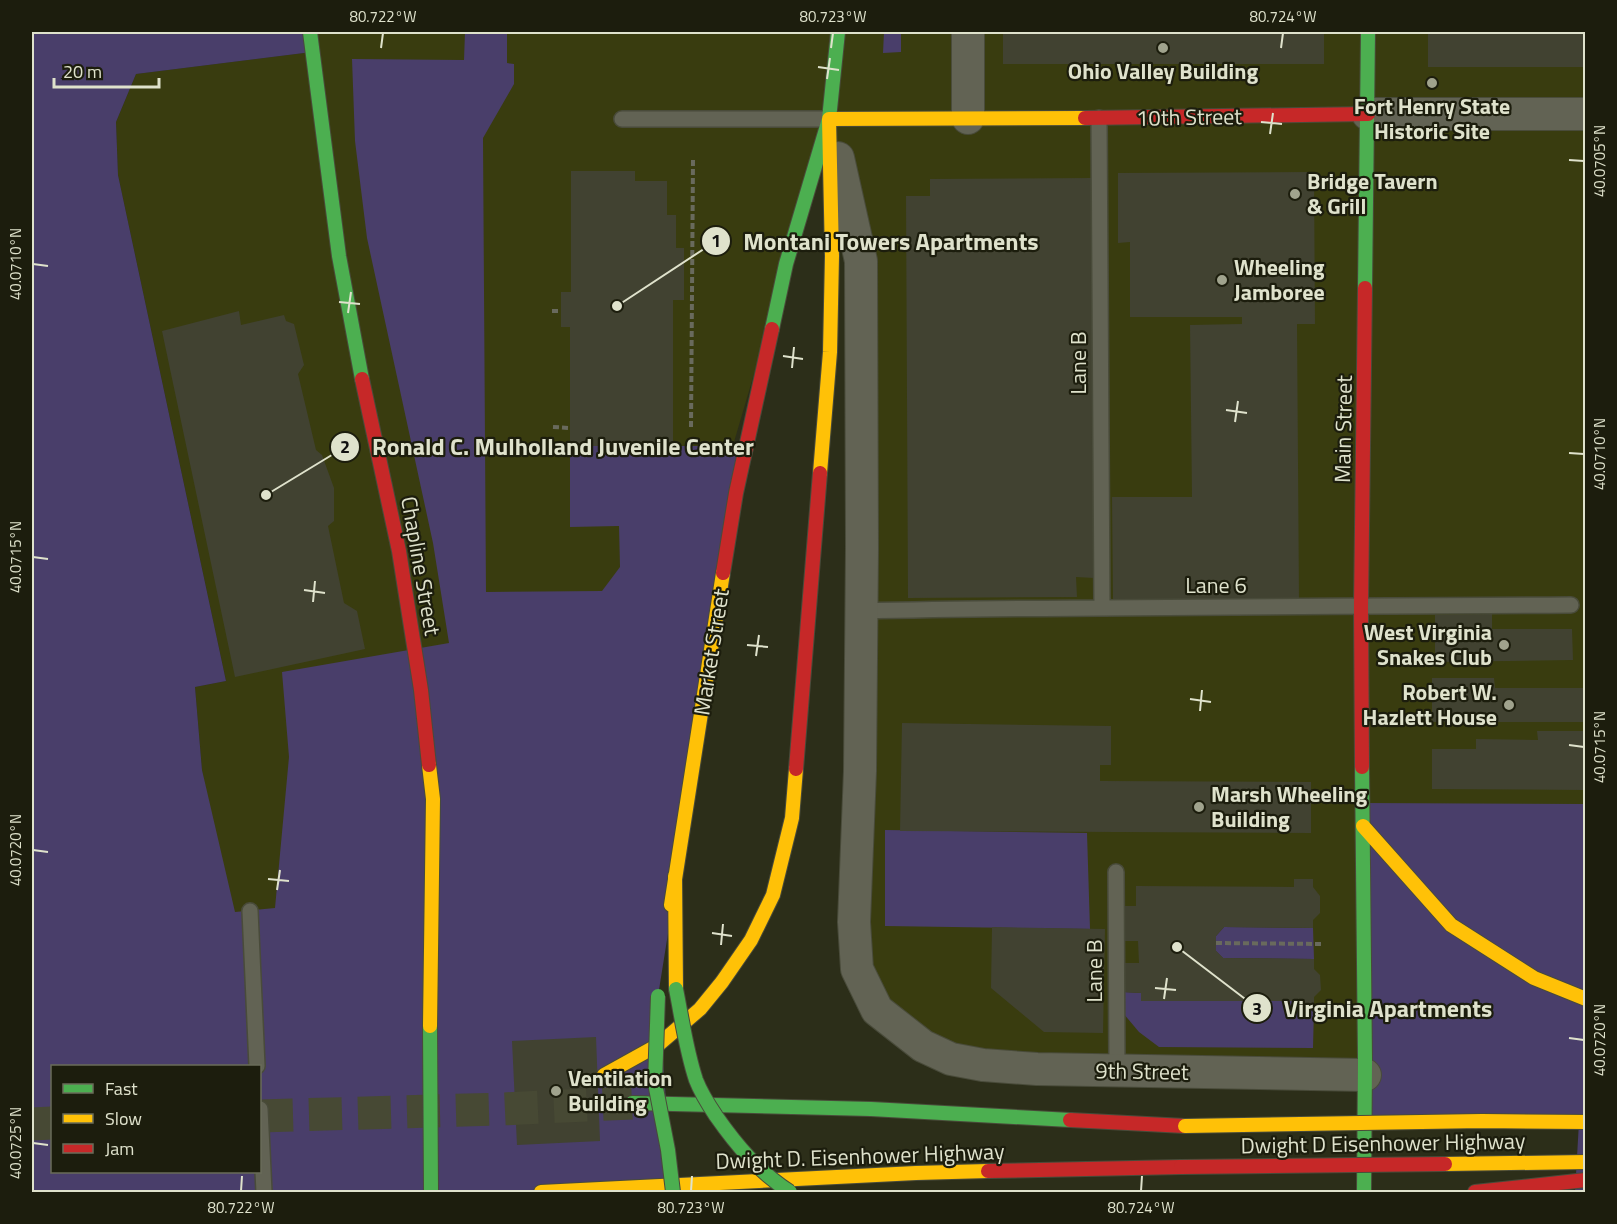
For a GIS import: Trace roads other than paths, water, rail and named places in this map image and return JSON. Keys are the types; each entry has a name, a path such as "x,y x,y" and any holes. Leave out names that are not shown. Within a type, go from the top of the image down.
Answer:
{"main road":[{"name":"Chapline Street","path":"310,32 339,256 367,405 399,551 421,690 433,799 429,1041 431,1192"},
{"name":"Market Street","path":"663,964 736,493 786,264 829,118 838,32"},
{"name":"Main Street","path":"1364,1192 1361,608 1368,32"},
{"name":"10th Street","path":"829,118 1099,118 1368,114"},
{"path":"604,1075 658,1045 700,1009 722,982 751,940 773,896 792,818 830,352 832,256 829,118"},
{"path":"1363,826 1451,926 1534,978 1586,999"},
{"path":"675,876 676,988 688,1053 701,1094 731,1139 756,1167 775,1184 790,1192"},
{"path":"659,991 655,1083 668,1150 673,1192"},
{"name":"Dwight D. Eisenhower Highway","path":"632,1102 871,1109 1185,1126"},
{"name":"Dwight D Eisenhower Highway","path":"1185,1126 1482,1121 1586,1122"},
{"name":"Dwight D Eisenhower Highway","path":"1181,1167 1586,1162"},
{"name":"Dwight D. Eisenhower Highway","path":"541,1192 916,1173 1181,1167"},
{"path":"1475,1192 1586,1180"}],"street":[{"path":"968,32 968,118"},
{"name":"10th Street","path":"1368,114 1586,114"},
{"name":"Market Street","path":"829,118 861,261 860,771 854,922 857,969 877,1010 923,1046"},
{"name":"9th Street","path":"923,1046 951,1059 983,1065 1365,1076"}],"lane":[{"path":"622,119 829,118"},
{"name":"Lane B","path":"1099,118 1102,607"},
{"name":"Lane 6","path":"861,611 1102,607 1361,608 1571,605"},
{"name":"Lane B","path":"1116,872 1117,1070"},
{"path":"250,911 257,1065"},
{"path":"261,1130 264,1192"}],"tunnel":[{"path":"261,1116 632,1103"},
{"path":"32,1124 51,1123"}],"place":[{"name":"Ohio Valley Building","path":"1163,48"},
{"name":"Fort Henry State Historic Site","path":"1432,83"},
{"name":"Bridge Tavern & Grill","path":"1295,194"},
{"name":"Wheeling Jamboree","path":"1222,280"},
{"name":"Montani Towers Apartments","path":"617,306"},
{"name":"Ronald C. Mulholland Juvenile Center","path":"266,495"},
{"name":"West Virginia Snakes Club","path":"1504,645"},
{"name":"Robert W. Hazlett House","path":"1509,705"},
{"name":"Marsh Wheeling Building","path":"1199,807"},
{"name":"Virginia Apartments","path":"1177,947"},
{"name":"Ventilation Building","path":"556,1091"}]}
